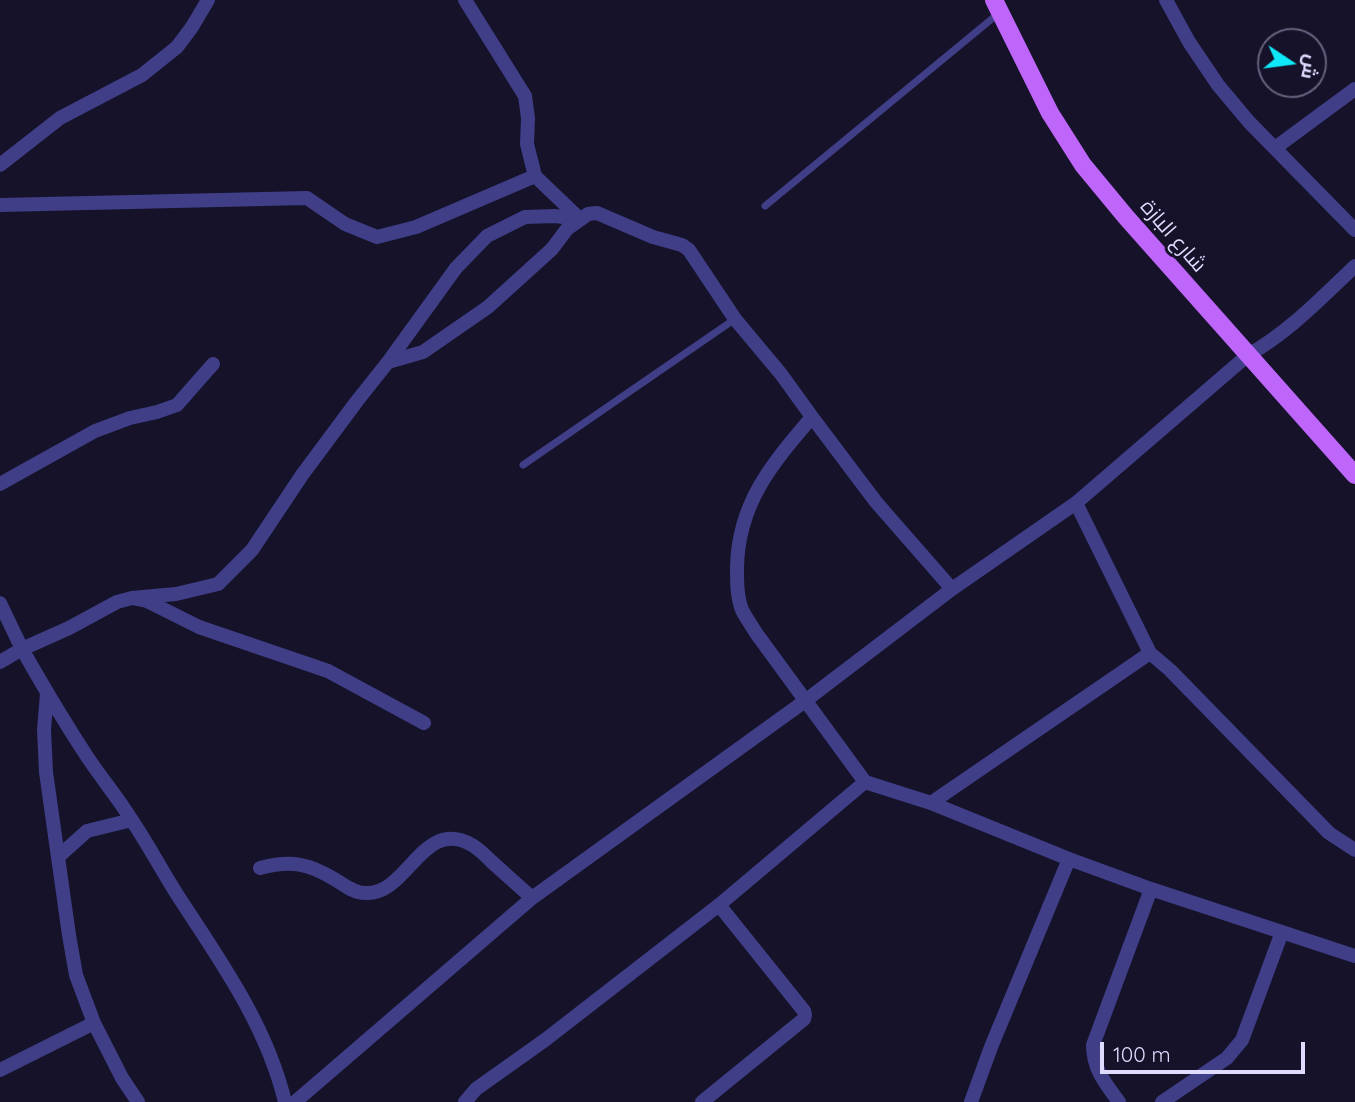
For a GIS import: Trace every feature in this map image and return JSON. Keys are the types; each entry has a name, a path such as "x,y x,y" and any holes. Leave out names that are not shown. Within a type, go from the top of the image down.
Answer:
{"main road":[{"name":"شارع البازة","path":"997,6 1050,113 1083,165 1355,475"}],"street":[{"path":"0,165 60,118 142,75 177,47 208,0"},
{"path":"465,0 525,96 527,144 535,176 580,219"},
{"path":"1166,0 1217,85 1249,122 1355,230"},
{"path":"1275,148 1355,89"},
{"path":"0,205 307,198 345,224 377,237 416,227 535,176"},
{"path":"388,362 423,352 488,307 552,249 567,229 588,214 604,215 653,237 682,245 696,259 735,319 781,374 876,502 952,589"},
{"path":"0,662 117,601 176,594 218,584 252,550 302,475 456,268 487,236 525,217 580,219"},
{"path":"295,1102 532,898 805,701 952,589 1076,503 1248,355 1268,344 1355,266"},
{"path":"0,484 95,431 177,405 213,364"},
{"path":"812,417 775,461 751,500 741,534 737,591 742,610 756,633 865,782 930,803 1151,889 1355,955"},
{"path":"1076,503 1150,653 1179,679 1329,832 1355,849"},
{"path":"132,598 147,601 199,627 328,671 424,723"},
{"path":"0,603 47,693 89,760 132,820 220,960 259,1031 278,1075 285,1102"},
{"path":"930,803 1150,653"},
{"path":"47,693 44,730 46,772 76,975 94,1023 122,1078 138,1102"},
{"path":"465,1102 476,1090 719,905 865,782"},
{"path":"58,857 87,831 132,820"},
{"path":"260,868 292,863 312,867 350,889 364,893 376,892 393,883 426,848 444,839 458,838 474,845 532,898"},
{"path":"971,1102 1069,859"},
{"path":"1119,1102 1097,1070 1093,1045 1151,889"},
{"path":"702,1102 804,1019 805,1015 719,905"},
{"path":"1162,1102 1227,1058 1242,1040 1282,932"},
{"path":"0,1070 94,1023"}],"lane":[{"path":"765,206 997,6"},
{"path":"523,465 735,319"}]}
